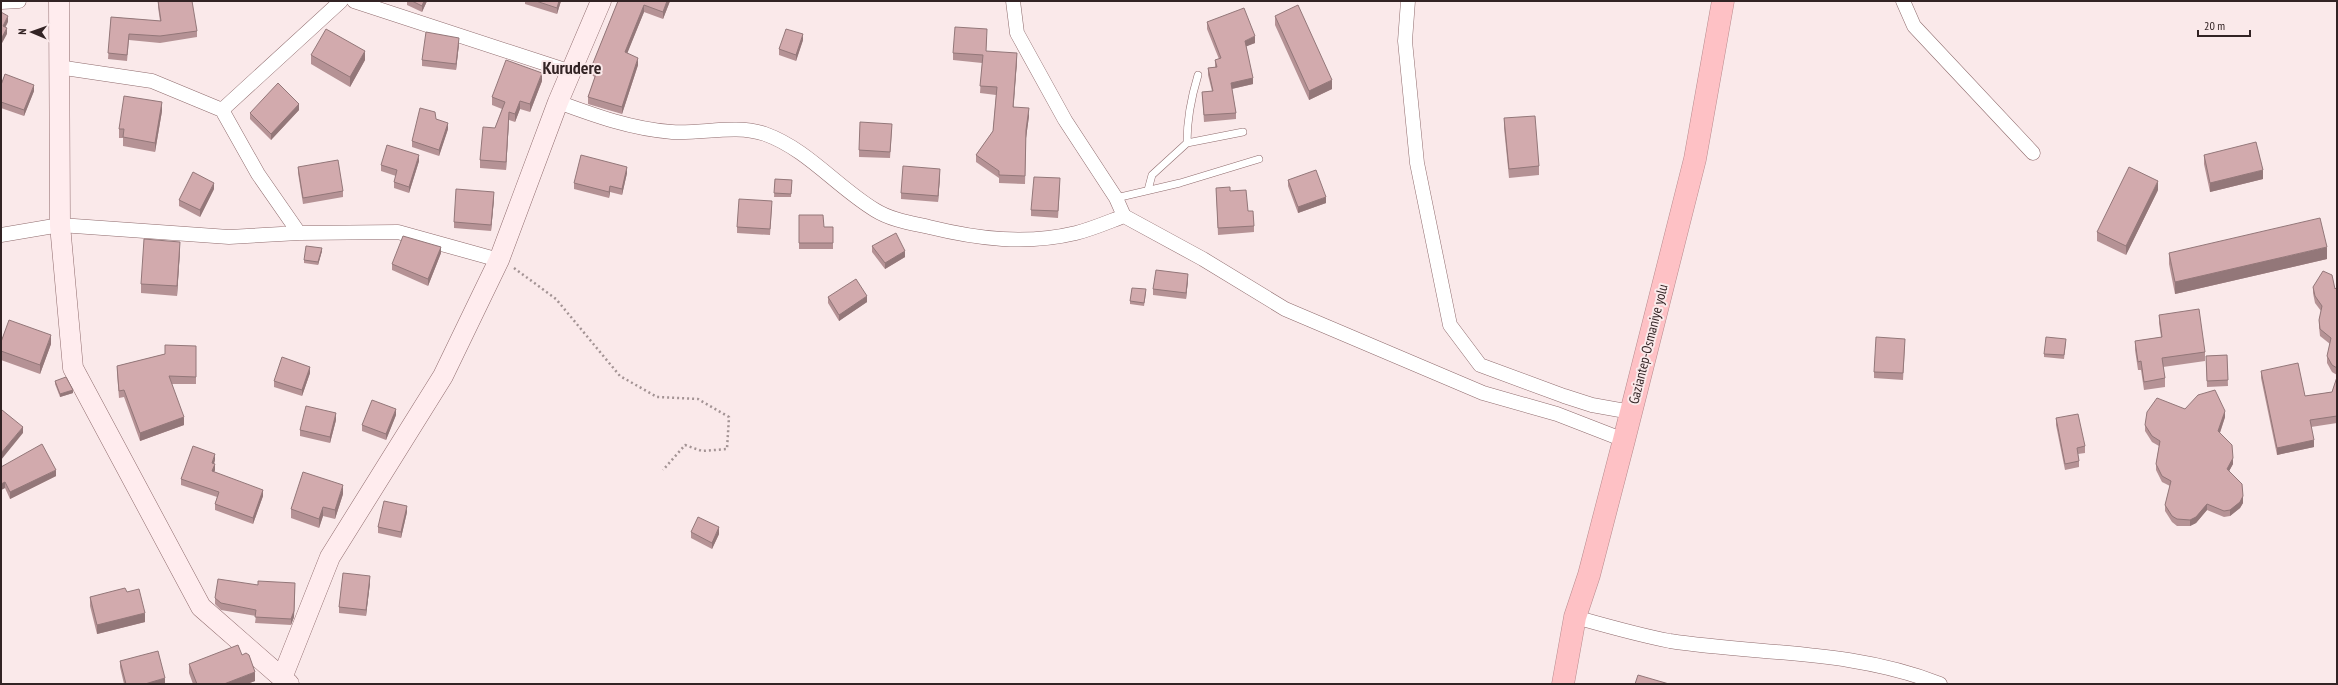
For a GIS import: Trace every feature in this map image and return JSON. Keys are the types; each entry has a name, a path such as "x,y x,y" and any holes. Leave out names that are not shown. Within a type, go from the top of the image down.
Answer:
{"highway":[{"name":"Gaziantep-Osmaniye yolu","path":"1562,684 1575,617 1589,575 1694,159 1723,1"}],"street":[{"path":"1,2 19,1"},
{"path":"58,1 60,225 72,368 201,607 282,682 330,557 443,376 499,260 558,102 601,1"},
{"path":"222,110 341,1"},
{"path":"354,1 571,72"},
{"path":"1013,1 1017,33 1065,120 1116,198 1124,216 1203,259 1285,309 1483,393 1557,414 1624,440"},
{"path":"1408,1 1405,41 1417,163 1450,325 1480,365 1592,405 1631,412"},
{"path":"1903,1 1914,26 2033,153"},
{"path":"58,67 152,81 222,110 258,174 299,233"},
{"path":"558,102 608,121 643,129 673,132 738,129 765,134 787,145 812,162 875,210 898,220 961,235 1003,240 1046,239 1076,233 1124,216"},
{"path":"1,235 60,225 229,237 299,233 398,232 499,260"},
{"path":"1575,617 1670,641 1830,656 1935,683"}],"lane":[{"path":"1187,143 1191,98 1198,74"},
{"path":"1148,190 1152,175 1187,143 1243,132"},
{"path":"1116,198 1210,175 1259,159"}],"path":[{"path":"499,260 516,269 556,299 620,376 657,397 698,399 729,417 727,449 702,451 685,445 663,470"}],"building":[{"path":"158,1 192,1 197,31 160,36 129,34 127,55 108,53 111,17 161,21"},
{"path":"412,1 424,1 422,6"},
{"path":"536,1 559,1 557,8"},
{"path":"618,1 667,1 663,12 644,5 625,52 638,58 622,107 588,97 597,71 591,68"},
{"path":"1298,5 1332,80 1309,91 1275,16"},
{"path":"1244,8 1255,36 1245,41 1253,78 1231,83 1236,113 1204,115 1202,92 1213,91 1208,68 1217,67 1215,60 1221,58 1207,22"},
{"path":"1,12 8,16 3,26 7,28 1,39"},
{"path":"955,27 987,29 986,51 1017,53 1013,107 1029,108 1026,130 1025,176 999,175 999,171 976,155 993,131 997,87 980,86 983,55 953,53"},
{"path":"326,29 365,51 350,77 311,55"},
{"path":"786,29 803,34 796,55 779,49"},
{"path":"426,32 459,38 456,64 422,60"},
{"path":"506,60 542,73 530,104 520,101 515,114 509,112 506,162 480,160 483,127 495,128 505,102 492,97"},
{"path":"5,74 34,85 24,110 1,102 1,85"},
{"path":"278,83 299,104 271,134 250,113"},
{"path":"124,96 162,102 155,143 123,137 124,129 119,129"},
{"path":"420,108 435,112 436,119 448,123 439,150 412,141"},
{"path":"1535,116 1539,166 1509,169 1504,118"},
{"path":"860,122 892,124 890,152 859,150"},
{"path":"2256,142 2263,170 2210,183 2204,155"},
{"path":"387,145 419,155 409,187 394,182 397,170 381,165"},
{"path":"581,155 627,167 622,189 610,186 609,192 574,183"},
{"path":"338,160 343,191 303,198 298,167"},
{"path":"903,166 940,169 938,196 901,193"},
{"path":"2129,167 2158,181 2126,246 2097,232"},
{"path":"1316,170 1326,197 1298,207 1288,180"},
{"path":"193,172 214,183 200,210 179,200"},
{"path":"1034,177 1060,178 1058,211 1031,210"},
{"path":"775,179 792,180 791,194 774,193"},
{"path":"1230,187 1230,191 1246,190 1248,211 1253,211 1254,226 1218,228 1216,188"},
{"path":"456,189 494,192 491,225 454,222"},
{"path":"739,199 772,201 770,229 737,227"},
{"path":"799,215 823,215 824,227 833,227 833,243 799,243"},
{"path":"2320,218 2327,247 2175,282 2169,253"},
{"path":"896,233 905,251 885,263 872,246"},
{"path":"403,236 441,247 428,279 392,264"},
{"path":"144,239 180,242 177,286 141,284"},
{"path":"306,246 322,248 318,262 304,260"},
{"path":"1156,270 1188,274 1186,293 1153,289"},
{"path":"2323,271 2332,275 2335,289 2337,287 2337,368 2332,365 2327,356 2331,338 2320,329 2319,320 2322,306 2315,296 2313,287"},
{"path":"856,279 867,296 839,315 828,297"},
{"path":"1132,288 1146,289 1144,303 1130,301"},
{"path":"2199,309 2205,352 2162,358 2165,378 2144,382 2141,361 2138,362 2135,341 2162,337 2159,315"},
{"path":"9,320 51,335 40,365 1,351 1,342"},
{"path":"1876,337 1905,339 1903,373 1874,372"},
{"path":"2046,337 2066,339 2064,355 2044,354"},
{"path":"165,345 196,346 196,377 169,376 184,417 140,433 124,390 119,391 117,366 165,354"},
{"path":"2227,355 2228,380 2207,381 2206,356"},
{"path":"282,357 310,367 302,390 274,381"},
{"path":"2298,363 2305,396 2332,392 2337,377 2337,416 2310,420 2314,440 2277,448 2261,371"},
{"path":"66,377 73,390 60,394 55,381"},
{"path":"2215,390 2225,411 2218,431 2232,445 2233,458 2227,469 2242,484 2243,496 2240,502 2230,510 2224,511 2207,504 2196,517 2190,520 2177,519 2172,516 2165,505 2171,481 2162,476 2156,464 2160,441 2152,436 2145,425 2147,412 2157,398 2185,409 2198,395"},
{"path":"372,400 396,409 386,434 362,425"},
{"path":"306,406 336,413 330,437 300,430"},
{"path":"2,410 23,427 1,453 1,411"},
{"path":"2078,414 2085,446 2077,448 2079,461 2065,464 2056,418"},
{"path":"42,444 56,470 10,492 5,482 1,484 1,467"},
{"path":"193,446 215,454 212,463 215,464 212,471 263,490 253,518 215,504 219,492 181,479"},
{"path":"303,472 343,485 335,510 323,507 319,519 291,509"},
{"path":"384,501 407,506 401,532 378,527"},
{"path":"698,517 719,527 712,543 691,532"},
{"path":"343,573 370,576 366,610 339,607"},
{"path":"218,579 258,585 258,581 295,583 294,611 291,619 255,617 256,610 221,603 215,598"},
{"path":"125,588 127,592 139,589 145,613 97,625 90,597"},
{"path":"238,645 242,655 246,653 249,655 255,672 224,684 197,684 189,664"},
{"path":"158,651 165,678 145,684 126,684 120,661"},
{"path":"1638,675 1669,684 1635,684"}],"district":[{"name":"Kurudere","path":"572,68"}]}
